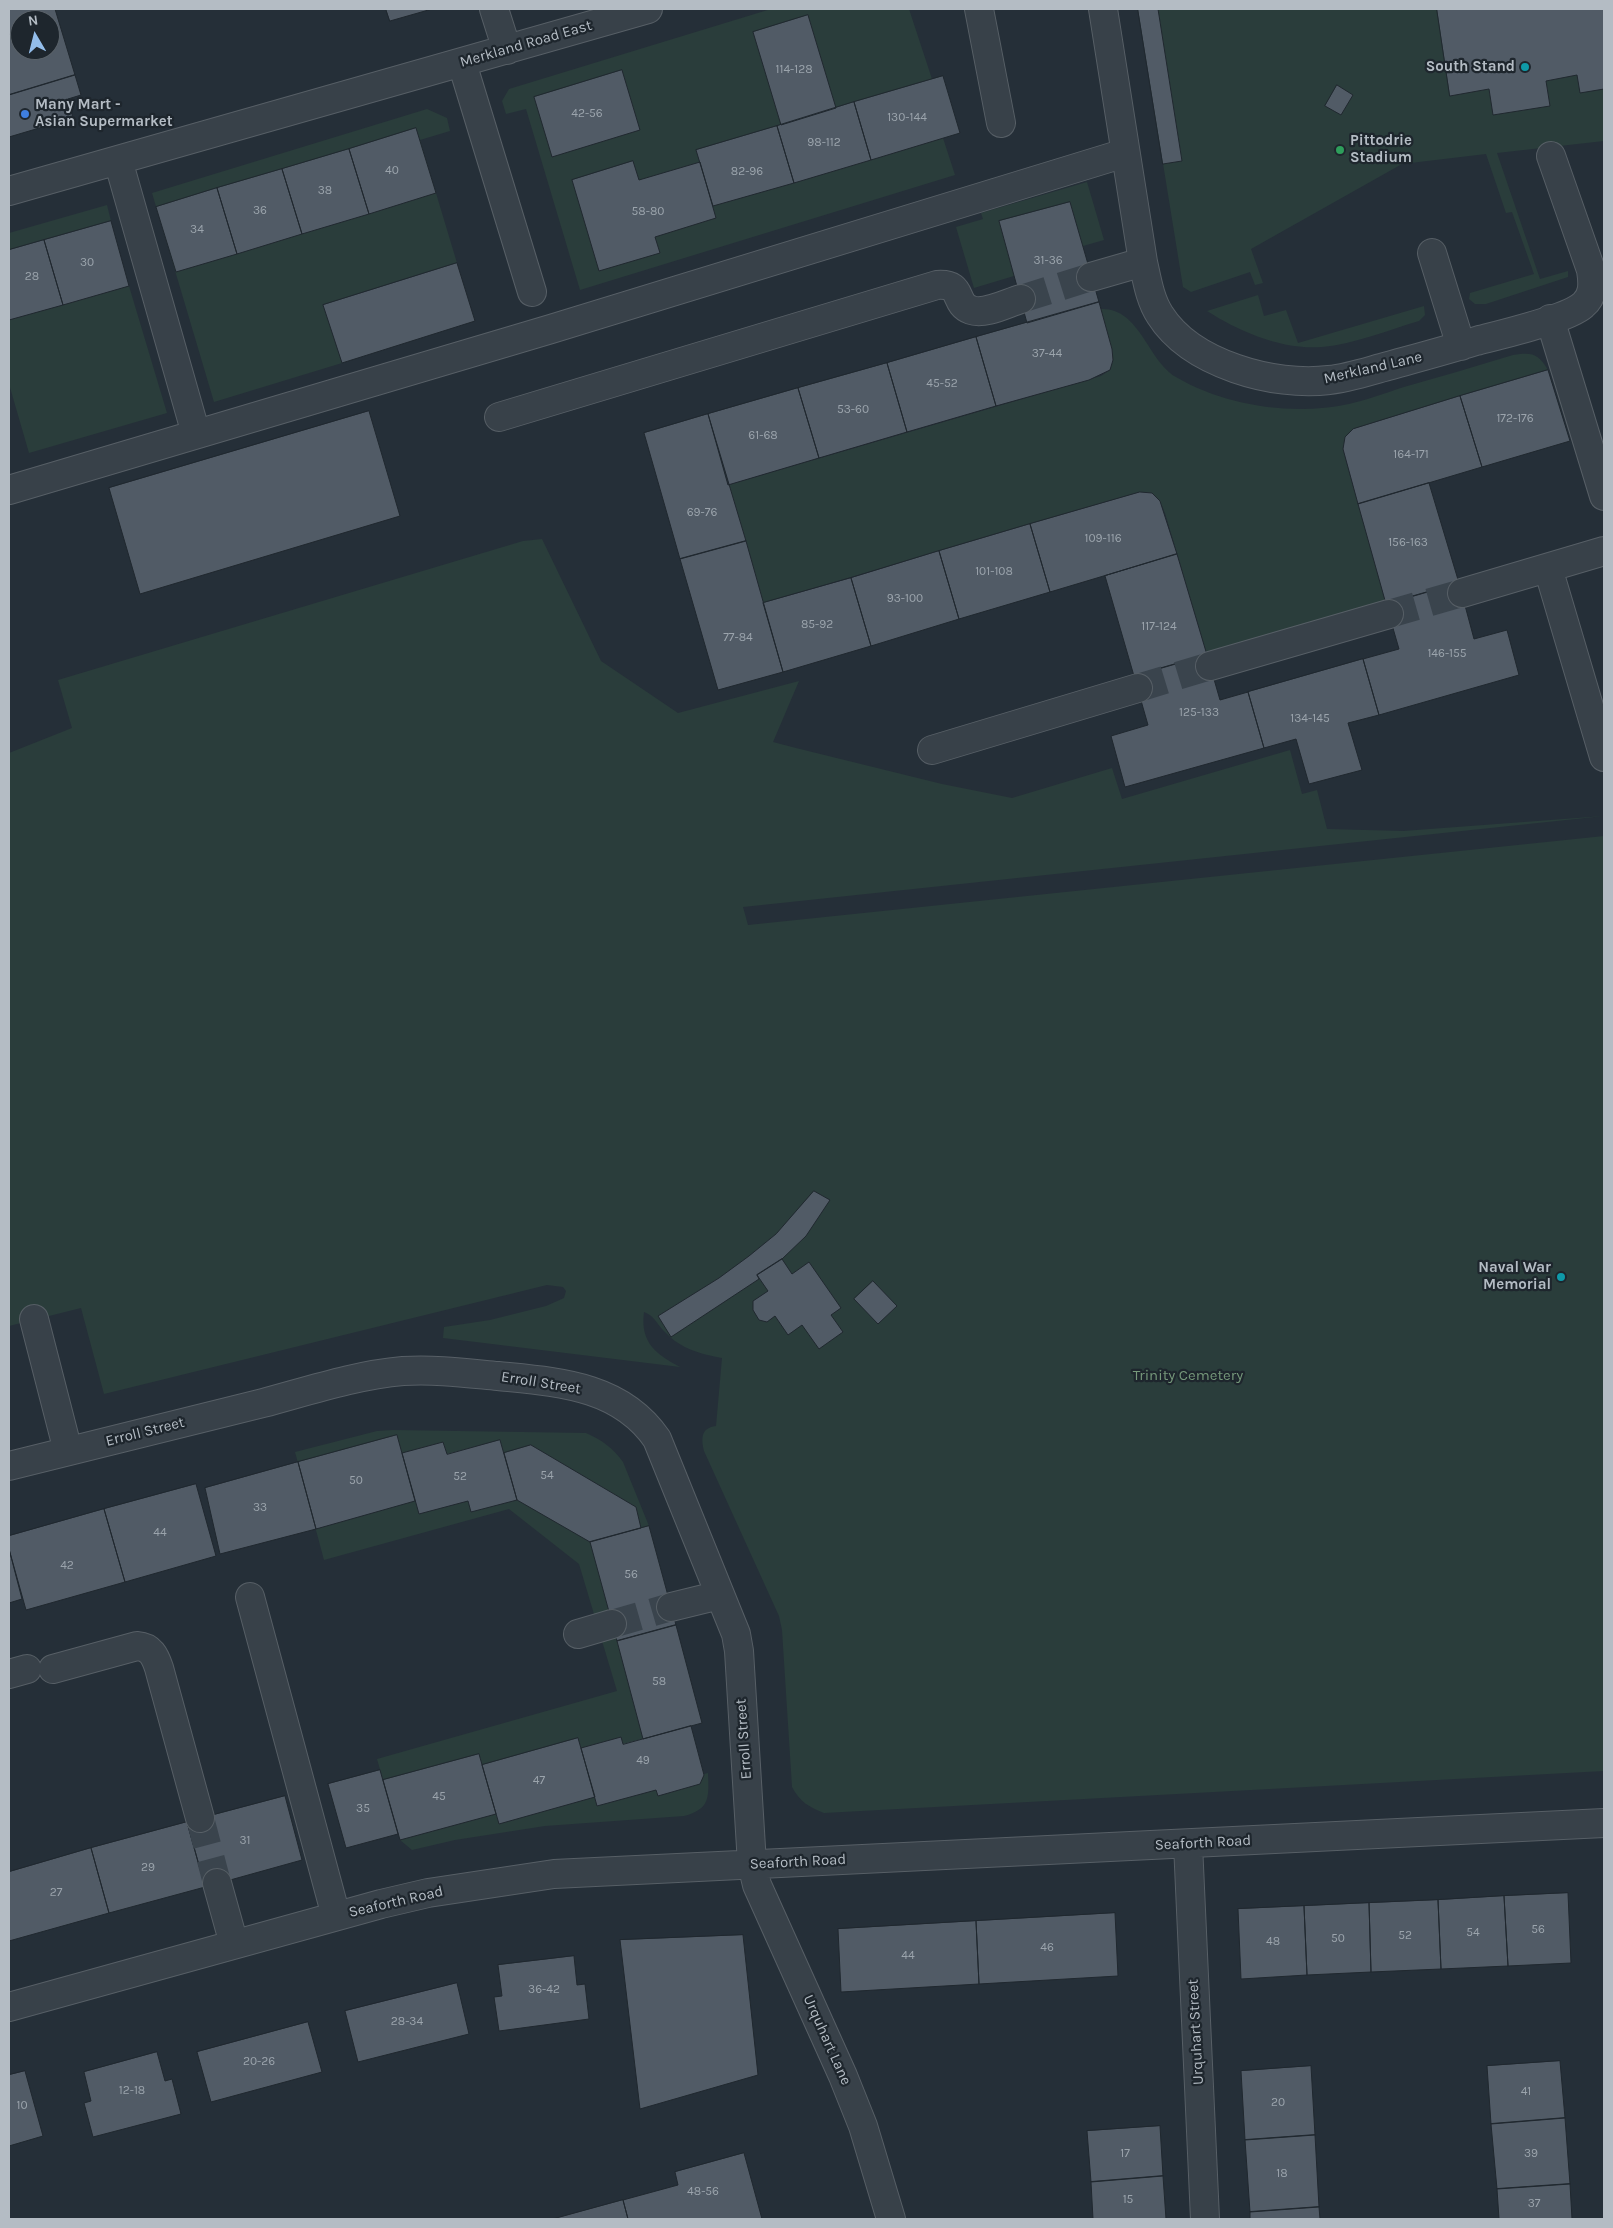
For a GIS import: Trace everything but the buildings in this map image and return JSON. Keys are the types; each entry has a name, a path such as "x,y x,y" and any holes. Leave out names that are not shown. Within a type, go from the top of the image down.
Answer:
{"street":[{"path":"494,9 507,50"},
{"name":"Merkland Road East","path":"9,191 648,9"},
{"path":"979,9 1002,124"},
{"name":"Merkland Lane","path":"1103,9 1124,153 1143,262 1152,298 1160,315 1171,330 1186,344 1204,355 1239,370 1262,376 1307,381 1329,380 1461,346 1572,312 1583,305 1591,294 1593,282 1591,270 1551,156"},
{"path":"462,63 532,292"},
{"path":"9,490 560,326 1124,153"},
{"path":"118,160 196,434"},
{"path":"1432,253 1461,346"},
{"path":"1092,277 1143,262"},
{"path":"500,417 937,285 948,284 956,289 962,305 972,310 985,310 1021,299"},
{"path":"1550,319 1604,496"},
{"path":"1462,593 1604,551"},
{"path":"1548,568 1604,757"},
{"path":"1210,666 1389,614"},
{"path":"932,750 1138,688"},
{"path":"34,1319 68,1451"},
{"name":"Erroll Street","path":"9,1466 330,1386 401,1372 451,1371 552,1381 587,1389 614,1400 633,1411 647,1425 656,1439 736,1634 739,1650 752,1864"},
{"path":"672,1607 720,1595"},
{"path":"250,1597 336,1916"},
{"path":"578,1634 612,1624"},
{"path":"53,1669 137,1646 144,1646 150,1650 159,1668 200,1818"},
{"name":"Seaforth Road","path":"10,2001 428,1893 554,1874 1604,1823"},
{"name":"Urquhart Street","path":"1188,1844 1205,2219"},
{"name":"Urquhart Lane","path":"752,1864 757,1885 821,2025 863,2126 892,2219"},
{"path":"217,1883 234,1944"}],"green space":[{"path":"771,9 909,9 932,79 943,76 960,133 943,138 955,175 580,290 526,109 506,114 502,101 509,89"},
{"name":"Pittodrie Stadium","path":"1138,9 1604,9 1604,141 1497,153 1540,279 1568,271 1568,277 1486,304 1475,304 1469,299 1470,293 1534,274 1512,212 1506,213 1486,154 1402,164 1251,249 1263,283 1255,285 1250,272 1191,292 1183,287"},
{"path":"427,109 447,118 450,131 420,140 457,263 323,305 342,363 214,402 152,193"},
{"path":"1087,182 1104,240 1083,246 1014,276 974,288 956,227 983,219 981,213"},
{"path":"107,205 111,221 9,250 9,233"},
{"path":"129,286 167,413 29,453 9,384 9,320"},
{"path":"1258,295 1264,316 1286,310 1298,343 1424,306 1425,315 1419,321 1359,340 1322,347 1307,347 1292,346 1262,338 1233,326 1207,311"},
{"path":"1100,309 1114,311 1125,316 1134,325 1166,369 1176,377 1216,395 1260,406 1305,409 1349,404 1520,354 1530,354 1538,357 1548,370 1353,429 1343,449 1386,604 1207,655 1163,508 1159,500 1153,495 1140,492 763,603 728,485 1101,376 1110,370 1113,360"},
{"name":"Trinity Cemetery","path":"542,539 601,661 678,713 799,681 773,742 796,748 942,784 1012,798 1112,768 1122,799 1290,750 1302,794 1317,790 1327,829 1403,831 1604,816 743,907 748,925 1604,836 1604,1771 824,1813 805,1803 798,1797 792,1787 782,1630 779,1616 704,1451 703,1434 707,1429 716,1426 722,1358 699,1353 678,1343 651,1316 644,1312 643,1323 647,1340 657,1352 680,1367 443,1338 444,1327 490,1320 546,1306 564,1298 566,1291 563,1287 547,1285 104,1394 81,1308 9,1326 9,753 72,728 58,680 523,541"},
{"path":"377,1431 586,1433 607,1445 619,1457 623,1462 649,1526 702,1723 691,1726 704,1774 708,1773 708,1796 699,1810 684,1816 545,1826 455,1840 412,1850 400,1840 377,1759 617,1691 579,1564 509,1509 324,1560 295,1452"}],"tunnel":[{"path":"1021,299 1091,277"},
{"path":"1389,614 1462,593"},
{"path":"1138,688 1210,666"},
{"path":"612,1624 671,1607"},
{"path":"200,1818 217,1883"}],"place":[{"name":"South Stand","path":"1525,67"},
{"name":"Many Mart - Asian Supermarket","path":"25,114"},
{"name":"Pittodrie Stadium","path":"1340,150"},
{"name":"Naval War Memorial","path":"1561,1277"}]}
